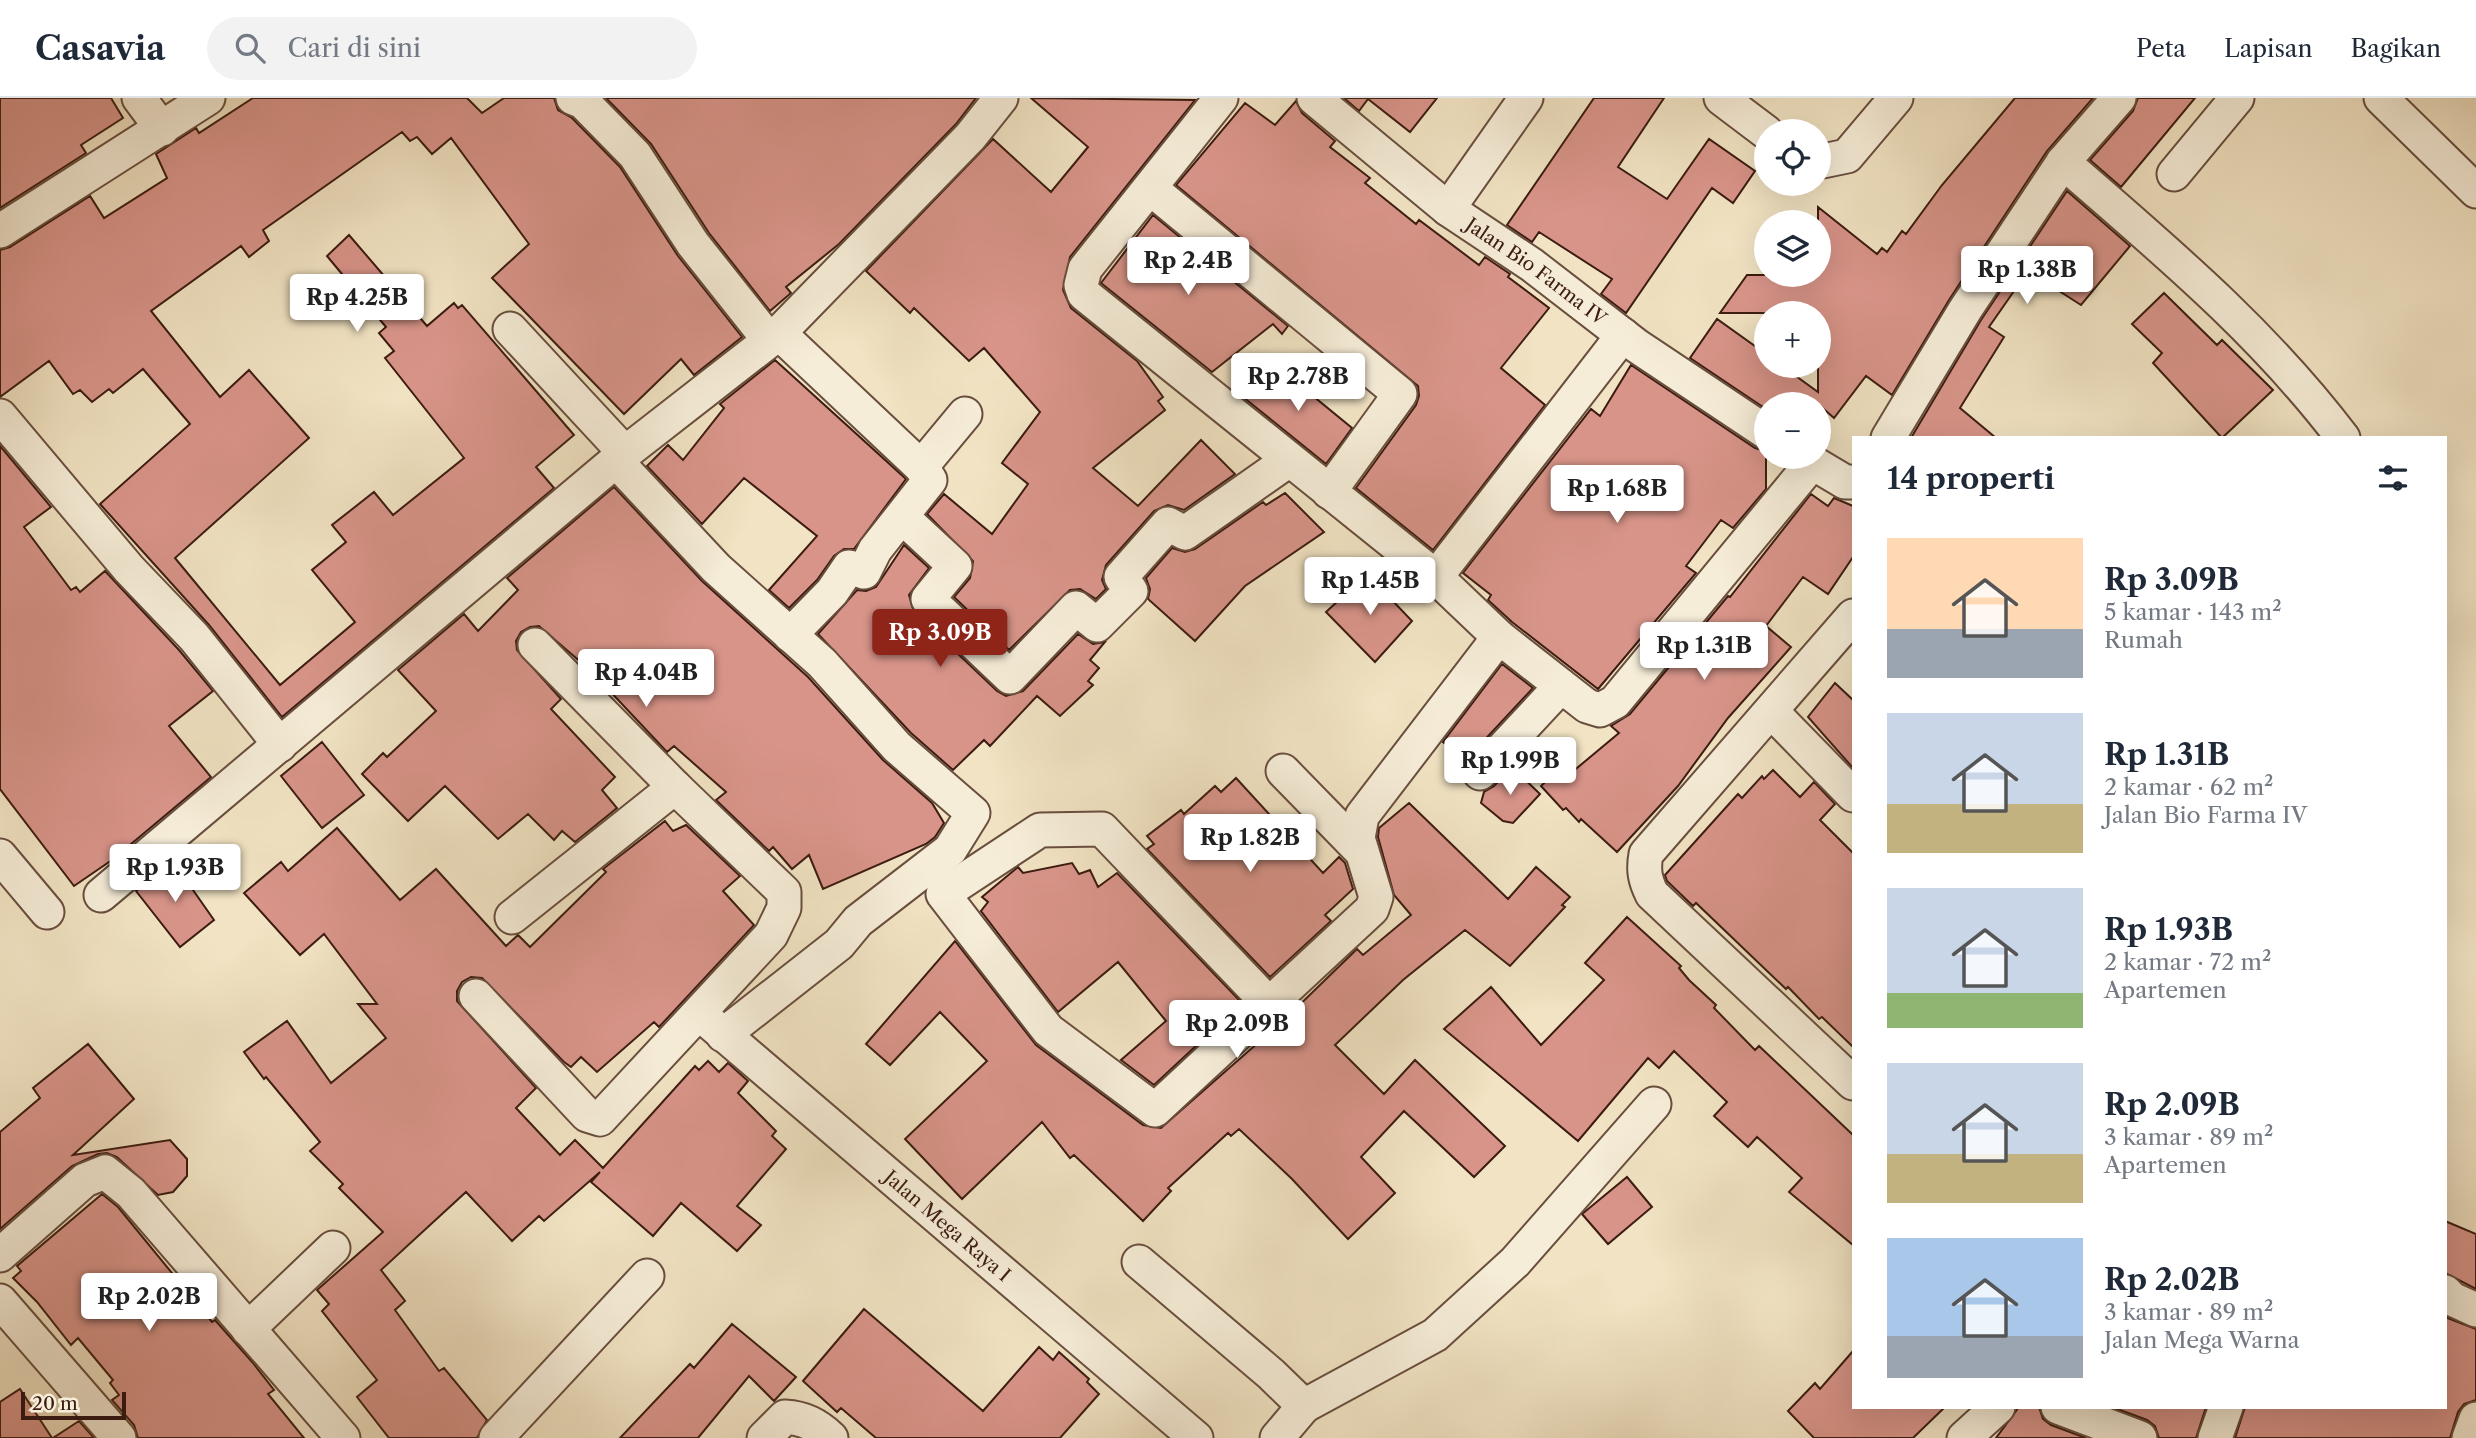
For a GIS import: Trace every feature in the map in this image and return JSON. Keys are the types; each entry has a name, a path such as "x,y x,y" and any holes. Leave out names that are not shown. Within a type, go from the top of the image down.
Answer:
{"street":[{"path":"139,98 162,129"},
{"path":"0,231 208,98"},
{"path":"573,98 583,102 635,155 693,244 774,337 921,467 930,480 875,550 864,572 849,567 832,592 790,635"},
{"path":"101,895 621,457 774,337 970,137 1001,98"},
{"path":"1221,98 1086,269 1081,285 1084,293 1436,577 1499,637 1587,706 1600,710 1615,702 1800,469"},
{"name":"Jalan Bio Farma IV","path":"1314,98 1448,209 1532,265 1623,335 1754,424"},
{"path":"1448,209 1526,98"},
{"path":"1721,98 1754,123"},
{"path":"1831,159 1847,156 1896,98"},
{"path":"1889,436 1965,310 2063,162 2119,98"},
{"path":"2175,174 2237,98"},
{"path":"2381,98 2476,191"},
{"path":"2063,162 2223,301 2310,394 2342,436"},
{"path":"1150,188 1400,394 1329,492"},
{"path":"476,996 593,1119 600,1119 712,1024 839,944 858,921 950,850 973,813 897,747 822,663 716,568 510,329"},
{"path":"1436,577 1623,335"},
{"path":"921,467 965,414"},
{"path":"0,416 129,569 194,637 280,745"},
{"path":"902,517 955,566 929,599 1010,677 1076,608 1097,625 1131,590 1121,576 1168,524 1185,533 1289,460"},
{"path":"1823,469 1845,482 1852,482"},
{"path":"1852,617 1646,854 1645,880 1652,894 1852,1082"},
{"path":"1270,1006 1102,829 1040,830 943,894 1048,1030 1155,1110 1270,1006 1376,904 1358,838 1362,816 1499,637"},
{"path":"535,645 783,892 785,908 780,921 712,1024"},
{"path":"1480,773 1562,686"},
{"path":"1772,712 1852,794"},
{"path":"1283,771 1360,850"},
{"path":"512,917 675,787"},
{"path":"0,856 47,912"},
{"name":"Jalan Mega Raya I","path":"712,1024 1196,1438"},
{"path":"1277,1438 1304,1406 1435,1335 1515,1262 1654,1104"},
{"path":"0,1255 85,1180 105,1172 131,1193 342,1438"},
{"path":"248,1329 333,1248"},
{"path":"1139,1262 1271,1374 1304,1406"},
{"path":"496,1438 647,1276"},
{"path":"2447,1294 2476,1310"},
{"path":"0,1301 119,1438"},
{"path":"1964,1438 1996,1409"},
{"path":"2063,1409 2140,1438"},
{"path":"2216,1438 2225,1409"},
{"path":"764,1438 785,1417 798,1418 818,1426 831,1438"},
{"path":"2469,1438 2476,1419"}],"building":[{"path":"0,98 111,98 123,118 81,145 86,153 0,208"},
{"path":"253,98 467,98 482,113 504,98 554,98 558,110 572,118 620,167 678,256 742,337 694,375 681,359 624,414 492,278 529,244 451,138 432,154 417,137 410,141 402,132 263,230 269,241 249,257 241,246 151,311 220,397 249,370 309,438 175,558 280,685 355,622 312,570 346,542 332,525 374,492 393,515 464,458 385,358 394,351 379,333 386,327 327,256 349,235 427,326 454,303 458,308 462,305 574,435 536,467 554,488 282,717 209,625 100,504 190,424 143,369 113,393 109,389 92,402 80,390 73,394 49,361 0,397 0,250 10,247 90,196 104,218 167,178 156,154 196,128 199,133"},
{"path":"606,98 976,98 956,124 839,244 786,287 791,293 770,311 709,233 651,144"},
{"path":"1031,98 1195,100 1070,257 1063,290 1071,308 1137,361 1163,397 1158,401 1165,410 1093,468 1138,506 1201,440 1235,474 1184,510 1168,505 1154,511 1106,565 1102,580 1106,589 1096,599 1080,589 1070,590 1009,650 954,597 970,578 973,561 927,514 944,494 992,534 1028,484 1002,463 1040,412 984,348 969,361 914,308 910,313 866,271 993,139 1051,192 1088,147"},
{"path":"1344,98 1437,98 1410,132 1368,99 1359,111"},
{"path":"1594,98 1664,98 1618,167 1667,199 1709,139 1754,170 1733,203 1712,188 1626,313 1601,294 1612,279 1539,232 1532,242 1507,225"},
{"path":"2015,98 2093,98 2047,151 1949,300 1892,395 1866,376 1834,418 1831,415 1831,392 1818,392 1818,378 1831,378 1831,301 1754,301 1754,313 1720,313 1747,275 1754,275 1754,287 1831,287 1831,217 1877,254 1882,248 1887,252 1902,231 1906,234 1942,185"},
{"path":"2138,98 2195,98 2121,187 2090,160 2133,111"},
{"path":"1296,101 1302,113 1335,141 1330,147 1370,178 1365,183 1416,224 1419,220 1479,265 1485,257 1510,274 1508,277 1549,308 1501,368 1545,405 1433,550 1356,488 1416,405 1418,386 1176,185 1245,103 1275,125"},
{"path":"2067,191 2130,246 2081,305 2028,271 1989,327 2004,337 1960,408 1994,436 1912,436 1981,320"},
{"path":"1153,215 1288,326 1282,334 1273,324 1212,372 1101,283"},
{"path":"2164,293 2217,345 2222,340 2273,390 2224,436 2220,436 2153,363 2162,353 2132,324"},
{"path":"1717,319 1754,345 1754,378 1799,378 1818,392 1754,392 1754,401 1690,358"},
{"path":"775,360 906,479 854,549 844,549 834,556 817,580 789,608 769,590 817,536 744,478 702,524 647,466 668,445 683,460 724,408 720,404"},
{"path":"1274,364 1352,428 1326,464 1243,397"},
{"path":"1631,365 1754,447 1754,469 1766,469 1766,489 1733,528 1721,520 1686,566 1696,573 1598,689 1512,622 1488,600 1491,595 1463,573 1591,409 1600,416"},
{"path":"0,446 51,507 24,527 71,590 76,587 80,592 105,571 179,650 213,691 169,726 211,777 112,860 74,886 0,789"},
{"path":"614,487 702,581 808,677 883,760 932,803 944,823 935,837 926,844 823,889 809,855 792,869 773,847 769,851 716,800 726,792 674,746 667,752 591,671 539,626 521,632 516,641 517,650 561,699 551,709 615,777 602,790 617,808 575,842 562,831 554,840 528,814 498,839 445,786 408,821 362,774 383,753 387,757 436,711 398,670 464,614 478,631 518,590 507,578"},
{"path":"1285,493 1324,532 1245,586 1195,641 1148,599 1150,589 1146,578 1172,548 1185,552 1195,549 1263,502 1266,505"},
{"path":"1811,494 1828,506 1834,498 1852,506 1852,558 1828,594 1803,577 1766,626 1791,647 1728,718 1678,786 1617,852 1581,819 1579,822 1566,808 1563,810 1541,786 1563,765 1571,773 1619,733 1611,726 1630,714 1728,596 1730,597"},
{"path":"904,545 929,568 909,595 914,612 997,691 1006,696 1023,691 1078,634 1093,644 1105,642 1090,660 1099,668 1088,681 1093,685 1060,716 1037,696 990,746 984,740 953,770 911,733 818,634 857,590 866,591 876,587"},
{"path":"1367,574 1412,621 1375,662 1326,612"},
{"path":"1502,664 1533,688 1465,761 1443,742"},
{"path":"1835,683 1852,699 1852,767 1808,717"},
{"path":"322,742 364,795 322,828 281,776"},
{"path":"1512,767 1540,794 1513,823 1503,821 1481,803 1484,792 1494,786"},
{"path":"1773,770 1800,797 1814,782 1835,804 1820,820 1852,852 1852,1046 1822,1017 1819,1019 1788,987 1786,989 1696,903 1693,906 1667,881 1665,875 1738,794 1742,798 1762,776 1764,779"},
{"path":"1236,778 1323,873 1339,857 1345,863 1353,889 1325,915 1331,921 1270,977 1147,849 1154,844 1147,836 1181,810 1184,814 1215,786 1221,792"},
{"path":"1409,803 1508,899 1536,867 1570,897 1562,905 1565,907 1510,966 1465,930 1403,980 1335,1045 1384,1094 1415,1060 1505,1146 1474,1177 1404,1111 1361,1157 1395,1193 1348,1239 1292,1179 1239,1129 1231,1136 1228,1133 1168,1188 1171,1191 1143,1221 1074,1155 1070,1158 1042,1122 962,1199 905,1139 987,1061 940,1012 890,1065 866,1044 955,941 1036,1045 1143,1125 1161,1128 1284,1020 1357,949 1363,955 1411,915 1394,895 1378,837 1379,828"},
{"path":"665,821 673,831 686,825 740,876 723,891 754,925 659,1027 654,1022 597,1072 581,1057 571,1067 564,1062 482,978 471,977 462,982 457,991 457,1001 536,1088 516,1108 560,1155 575,1140 603,1168 695,1066 699,1070 708,1061 719,1072 728,1063 748,1081 738,1093 776,1131 772,1136 786,1149 737,1206 761,1225 737,1251 681,1203 653,1236 591,1182 600,1172 544,1221 539,1216 512,1241 466,1192 381,1270 405,1301 395,1310 439,1371 444,1368 487,1420 477,1438 389,1438 357,1397 377,1380 322,1311 329,1304 317,1290 383,1232 339,1188 343,1184 310,1151 320,1142 266,1077 264,1079 244,1052 287,1021 331,1083 386,1038 358,1004 377,1004 324,934 300,955 244,893 281,862 288,871 337,828 400,900 436,869 506,946 518,935 530,947 606,872 603,869"},
{"path":"172,860 214,920 180,947 136,891"},
{"path":"1072,863 1079,874 1090,870 1098,887 1117,873 1242,1003 1154,1085 1121,1060 1166,1021 1118,962 1058,1012 981,911 988,902 982,897 1018,867 1023,873"},
{"path":"1627,917 1681,966 1679,968 1689,980 1716,1005 1714,1008 1755,1050 1759,1046 1852,1134 1852,1244 1789,1192 1802,1178 1757,1137 1748,1147 1714,1116 1727,1102 1674,1051 1659,1068 1648,1058 1578,1141 1444,1029 1491,987 1541,1045 1604,980 1585,963"},
{"path":"88,1044 134,1099 73,1155 170,1140 187,1159 187,1176 173,1192 158,1195 117,1157 107,1153 98,1154 72,1166 0,1229 0,1132 40,1098 33,1088"},
{"path":"1627,1177 1652,1207 1608,1244 1582,1214"},
{"path":"102,1194 118,1207 212,1322 215,1320 253,1363 274,1390 268,1394 304,1438 138,1438 134,1425 112,1400 119,1395 110,1383 113,1380 78,1338 71,1345 37,1302 13,1278 21,1271 17,1266"},
{"path":"2447,1222 2476,1234 2476,1289 2447,1274"},
{"path":"864,1309 983,1411 1039,1347 1053,1360 1059,1352 1089,1379 1087,1382 1099,1394 1060,1438 876,1438 841,1408 837,1412 803,1381"},
{"path":"2447,1318 2476,1329 2476,1400 2464,1404 2458,1412 2450,1438 2235,1438 2244,1409 2447,1409"},
{"path":"732,1324 796,1377 774,1401 749,1376 698,1438 620,1438 690,1364 694,1368"},
{"path":"1852,1352 1852,1409 1943,1409 1913,1438 1814,1438 1788,1411 1815,1383 1820,1389"},
{"path":"20,1389 52,1438 0,1438 0,1402"},
{"path":"2018,1409 2040,1409 2043,1419 2051,1425 2086,1438 1996,1438"},
{"path":"2117,1409 2205,1409 2196,1438 2159,1438 2155,1426 2147,1420"},
{"path":"79,1421 94,1438 53,1438"}]}
